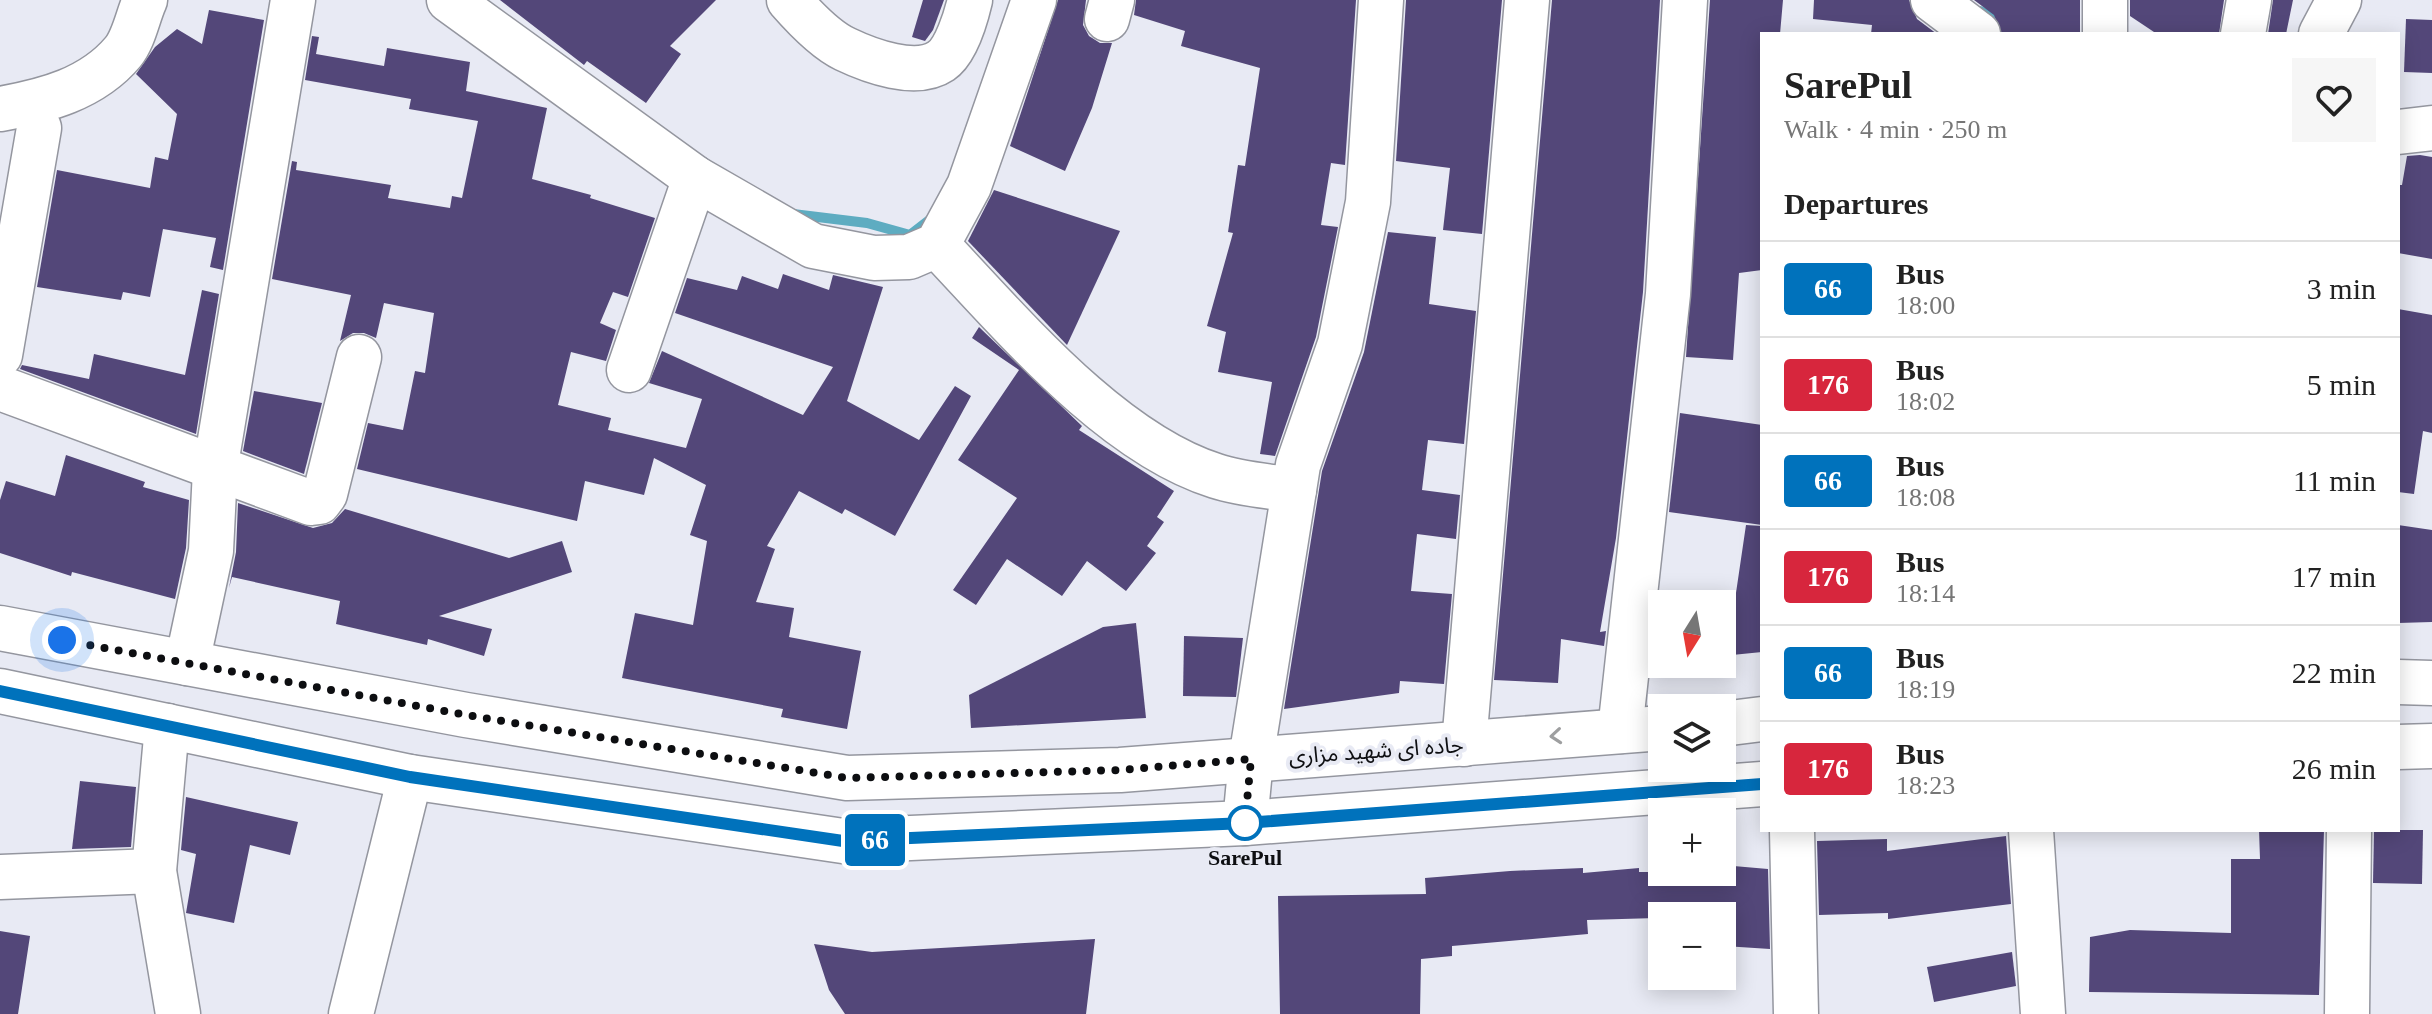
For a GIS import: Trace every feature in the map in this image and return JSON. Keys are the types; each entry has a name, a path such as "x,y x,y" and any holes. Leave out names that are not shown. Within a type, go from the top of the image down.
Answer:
{"street":[{"path":"0,109 45,102 90,79 124,51 145,0"},
{"path":"187,663 211,551 215,470 293,0"},
{"path":"449,0 498,14 695,178 813,246 874,258 909,257 937,245 969,186 1034,0"},
{"path":"789,0 843,48 894,66 927,67 944,60 966,19 970,0"},
{"path":"1245,823 1251,759 1298,465 1340,344 1368,202 1381,0"},
{"path":"1464,744 1527,0"},
{"path":"1641,730 1685,0"},
{"path":"1933,0 1975,32"},
{"path":"2105,0 2105,32"},
{"path":"2243,32 2249,0"},
{"path":"2322,32 2339,0"},
{"path":"0,355 39,128"},
{"path":"2400,132 2432,128"},
{"path":"629,370 695,178"},
{"path":"937,245 1047,360 1146,444 1216,476 1294,490"},
{"path":"0,388 311,503 319,502 325,494 359,357"},
{"name":"جاده ای شهید مزاری","path":"0,628 466,715 847,778 1120,770 1641,730"},
{"path":"2400,682 2432,683"},
{"path":"0,691 410,777 843,841 1245,823 1760,784"},
{"path":"1736,722 1760,719"},
{"path":"167,726 154,871 178,1014"},
{"path":"2400,747 2432,746"},
{"path":"351,1014 410,777"},
{"path":"1792,832 1796,1014"},
{"path":"2031,832 2043,1014"},
{"path":"2347,1014 2349,832"},
{"path":"0,877 154,871"}],"building":[{"path":"500,0 716,0 670,46 681,54 646,103 587,61 584,65"},
{"path":"923,0 944,0 933,30 925,41 912,37"},
{"path":"1058,0 1086,0 1083,25 1089,36 1100,43 1112,43 1092,108 1065,171 1010,146"},
{"path":"1136,0 1356,0 1345,165 1331,163 1321,225 1338,227 1316,337 1275,456 1260,454 1272,382 1218,372 1226,332 1207,326 1233,233 1228,232 1238,165 1245,166 1260,68 1181,46 1185,31 1134,15"},
{"path":"1406,0 1502,0 1482,234 1443,230 1450,168 1396,161"},
{"path":"1552,0 1660,0 1643,292 1616,538 1600,632 1606,631 1604,646 1561,639 1558,683 1494,680"},
{"path":"1710,0 1783,0 1780,32 1760,32 1760,270 1739,273 1733,360 1686,357"},
{"path":"1814,0 1909,0 1917,19 1934,32 1871,32 1872,25 1813,19"},
{"path":"1974,0 2080,0 2080,32 2001,32 1994,15"},
{"path":"2130,0 2224,0 2219,32 2154,32 2130,16"},
{"path":"2273,0 2293,0 2286,32 2268,32"},
{"path":"209,10 264,20 223,270 210,267 216,238 163,229 150,297 123,292 121,300 37,287 57,170 150,188 155,157 168,160 177,114 136,74 155,47 177,29 202,44"},
{"path":"2406,19 2432,20 2432,73 2404,72"},
{"path":"312,36 319,37 316,54 384,66 387,48 470,62 466,91 547,108 532,179 591,195 590,198 655,218 628,297 613,292 600,323 616,330 606,361 571,352 558,405 611,418 608,430 686,448 702,399 649,383 662,351 803,415 833,367 675,313 687,278 737,290 742,276 778,289 783,274 829,290 833,275 883,287 847,401 919,440 955,386 971,396 895,536 845,509 842,514 799,491 767,546 775,549 756,602 794,608 789,637 861,651 847,729 781,717 783,709 622,678 635,613 693,625 707,541 690,535 706,485 654,458 644,495 585,481 577,521 357,469 368,423 403,430 415,371 425,373 434,313 384,303 376,338 353,333 340,341 351,295 272,279 292,161 297,162 296,170 391,185 388,198 450,208 452,196 462,198 478,121 409,109 411,99 305,80"},
{"path":"2407,156 2432,157 2432,259 2400,253 2400,185"},
{"path":"994,190 1120,231 1067,345 968,241"},
{"path":"1388,232 1436,237 1429,304 1476,311 1464,444 1428,440 1422,490 1460,495 1456,539 1417,534 1411,591 1452,594 1444,684 1400,681 1399,693 1284,709 1322,471 1364,352"},
{"path":"202,290 219,294 196,434 20,369 22,365 89,379 94,354 185,375"},
{"path":"2400,309 2432,315 2432,433 2423,431 2414,494 2400,492"},
{"path":"979,327 1082,426 1079,430 1174,491 1157,517 1164,522 1147,546 1156,553 1126,591 1087,561 1062,596 1007,559 976,605 953,590 1017,498 958,460 1019,370 972,338"},
{"path":"254,391 322,403 304,474 243,451"},
{"path":"1680,413 1760,425 1760,525 1669,512"},
{"path":"66,455 145,482 143,487 189,500 186,548 175,599 72,572 71,576 0,553 0,500 6,481 55,496"},
{"path":"238,503 313,528 332,523 345,509 509,558 562,541 572,572 439,616 492,629 484,656 428,639 427,645 336,624 340,601 232,577 229,588 236,552"},
{"path":"1746,525 1760,526 1760,652 1736,655 1736,593"},
{"path":"2400,525 2432,530 2432,622 2400,623"},
{"path":"1136,623 1146,718 971,728 969,695 1103,627"},
{"path":"1184,636 1243,638 1236,697 1183,696"},
{"path":"80,781 136,787 131,847 72,849"},
{"path":"186,797 298,822 290,855 250,845 234,923 186,913 196,854 181,850"},
{"path":"2423,830 2422,884 2373,883 2374,832"},
{"path":"2259,832 2324,832 2319,995 2089,992 2090,937 2130,930 2231,933 2231,859 2260,859"},
{"path":"2006,836 2011,904 1888,919 1888,913 1819,915 1817,841 1887,839 1887,851"},
{"path":"1736,866 1768,869 1770,949 1736,947 1736,902 1648,902 1648,918 1587,920 1588,934 1452,946 1452,956 1421,959 1420,1014 1280,1014 1278,896 1426,894 1425,878 1510,871 1583,868 1583,873 1639,868 1639,872 1648,872 1648,886 1736,886"},
{"path":"0,931 30,936 18,1014 0,1014"},
{"path":"1095,939 1086,1014 845,1014 829,990 814,944 872,952"},
{"path":"2012,952 2016,986 1934,1002 1927,967"}],"waterway":[{"path":"1980,11 2020,32"},
{"path":"793,214 867,223 910,235 932,218"}],"bus line":[{"name":"66","path":"0,691 410,777 843,841 1245,823 1760,784"}],"place":[{"name":"SarePul","path":"1245,823"}],"route":[{"path":"62,640 466,715 847,778 1120,770 1251,759 1245,823"}]}
